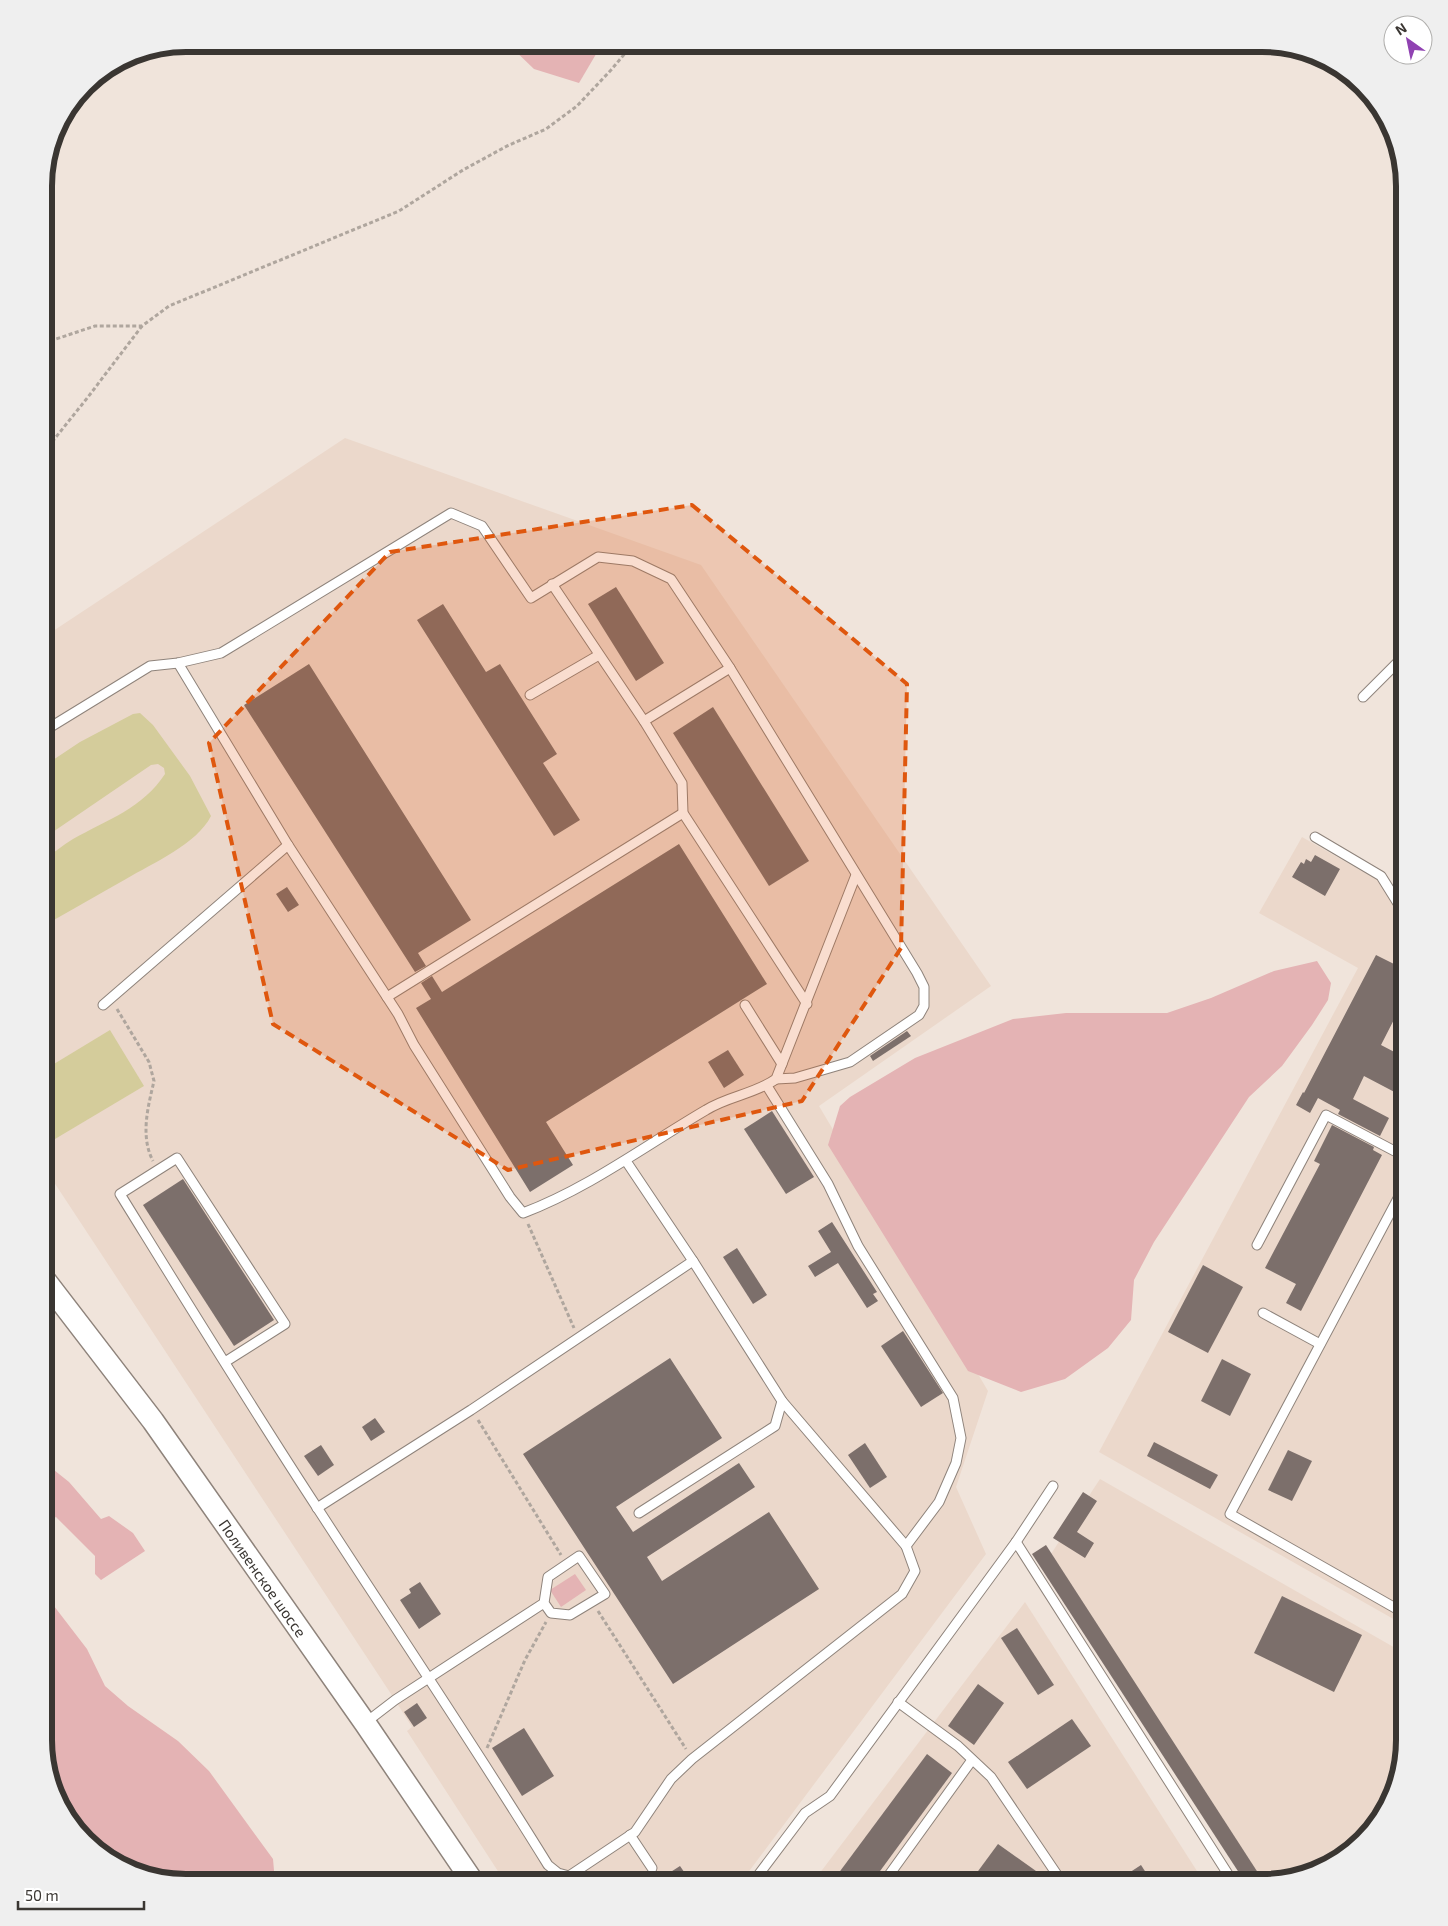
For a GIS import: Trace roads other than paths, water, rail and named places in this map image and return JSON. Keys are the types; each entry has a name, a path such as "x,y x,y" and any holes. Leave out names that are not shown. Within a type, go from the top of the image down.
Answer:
{"street":[{"name":"Поливенское шоссе","path":"52,1291 153,1422 365,1723 468,1874"}],"lane":[{"path":"53,726 150,666 178,663 221,653 452,513 482,526 531,598 598,557 633,561 671,579 730,668 856,876 892,931 924,987 924,1006 918,1015 850,1062 795,1078 776,1079"},
{"path":"552,584 644,721 682,782 683,813 807,1004"},
{"path":"530,695 599,655"},
{"path":"178,663 288,845 387,997 419,1053 510,1197 523,1213 541,1206 626,1161 708,1108 767,1086 776,1079 856,876"},
{"path":"1364,697 1396,664"},
{"path":"644,721 730,668"},
{"path":"387,997 683,813"},
{"path":"1315,837 1381,876 1396,900"},
{"path":"106,1002 288,845"},
{"path":"745,1005 782,1064"},
{"path":"767,1086 828,1184 858,1246 953,1398 961,1438 956,1463 939,1502 906,1546"},
{"path":"1257,1245 1326,1116 1396,1152"},
{"path":"225,1362 284,1324 177,1158 120,1194 225,1362 317,1508 430,1677 548,1865 562,1874"},
{"path":"572,1874 635,1832 671,1779 692,1759 902,1594 915,1571 906,1546 782,1401 693,1261 626,1161"},
{"path":"1396,1202 1230,1514 1396,1608"},
{"path":"317,1508 472,1410 693,1261"},
{"path":"1263,1313 1320,1344"},
{"path":"639,1512 775,1426 782,1401"},
{"path":"759,1874 804,1813 830,1796 1016,1542 1054,1486"},
{"path":"1016,1542 1228,1874"},
{"path":"365,1723 430,1677 544,1603 548,1577 579,1556 605,1594 570,1615 551,1612 544,1603"},
{"path":"898,1702 958,1746 991,1777 1057,1874"},
{"path":"890,1874 972,1760"},
{"path":"630,1835 652,1868"}]}
